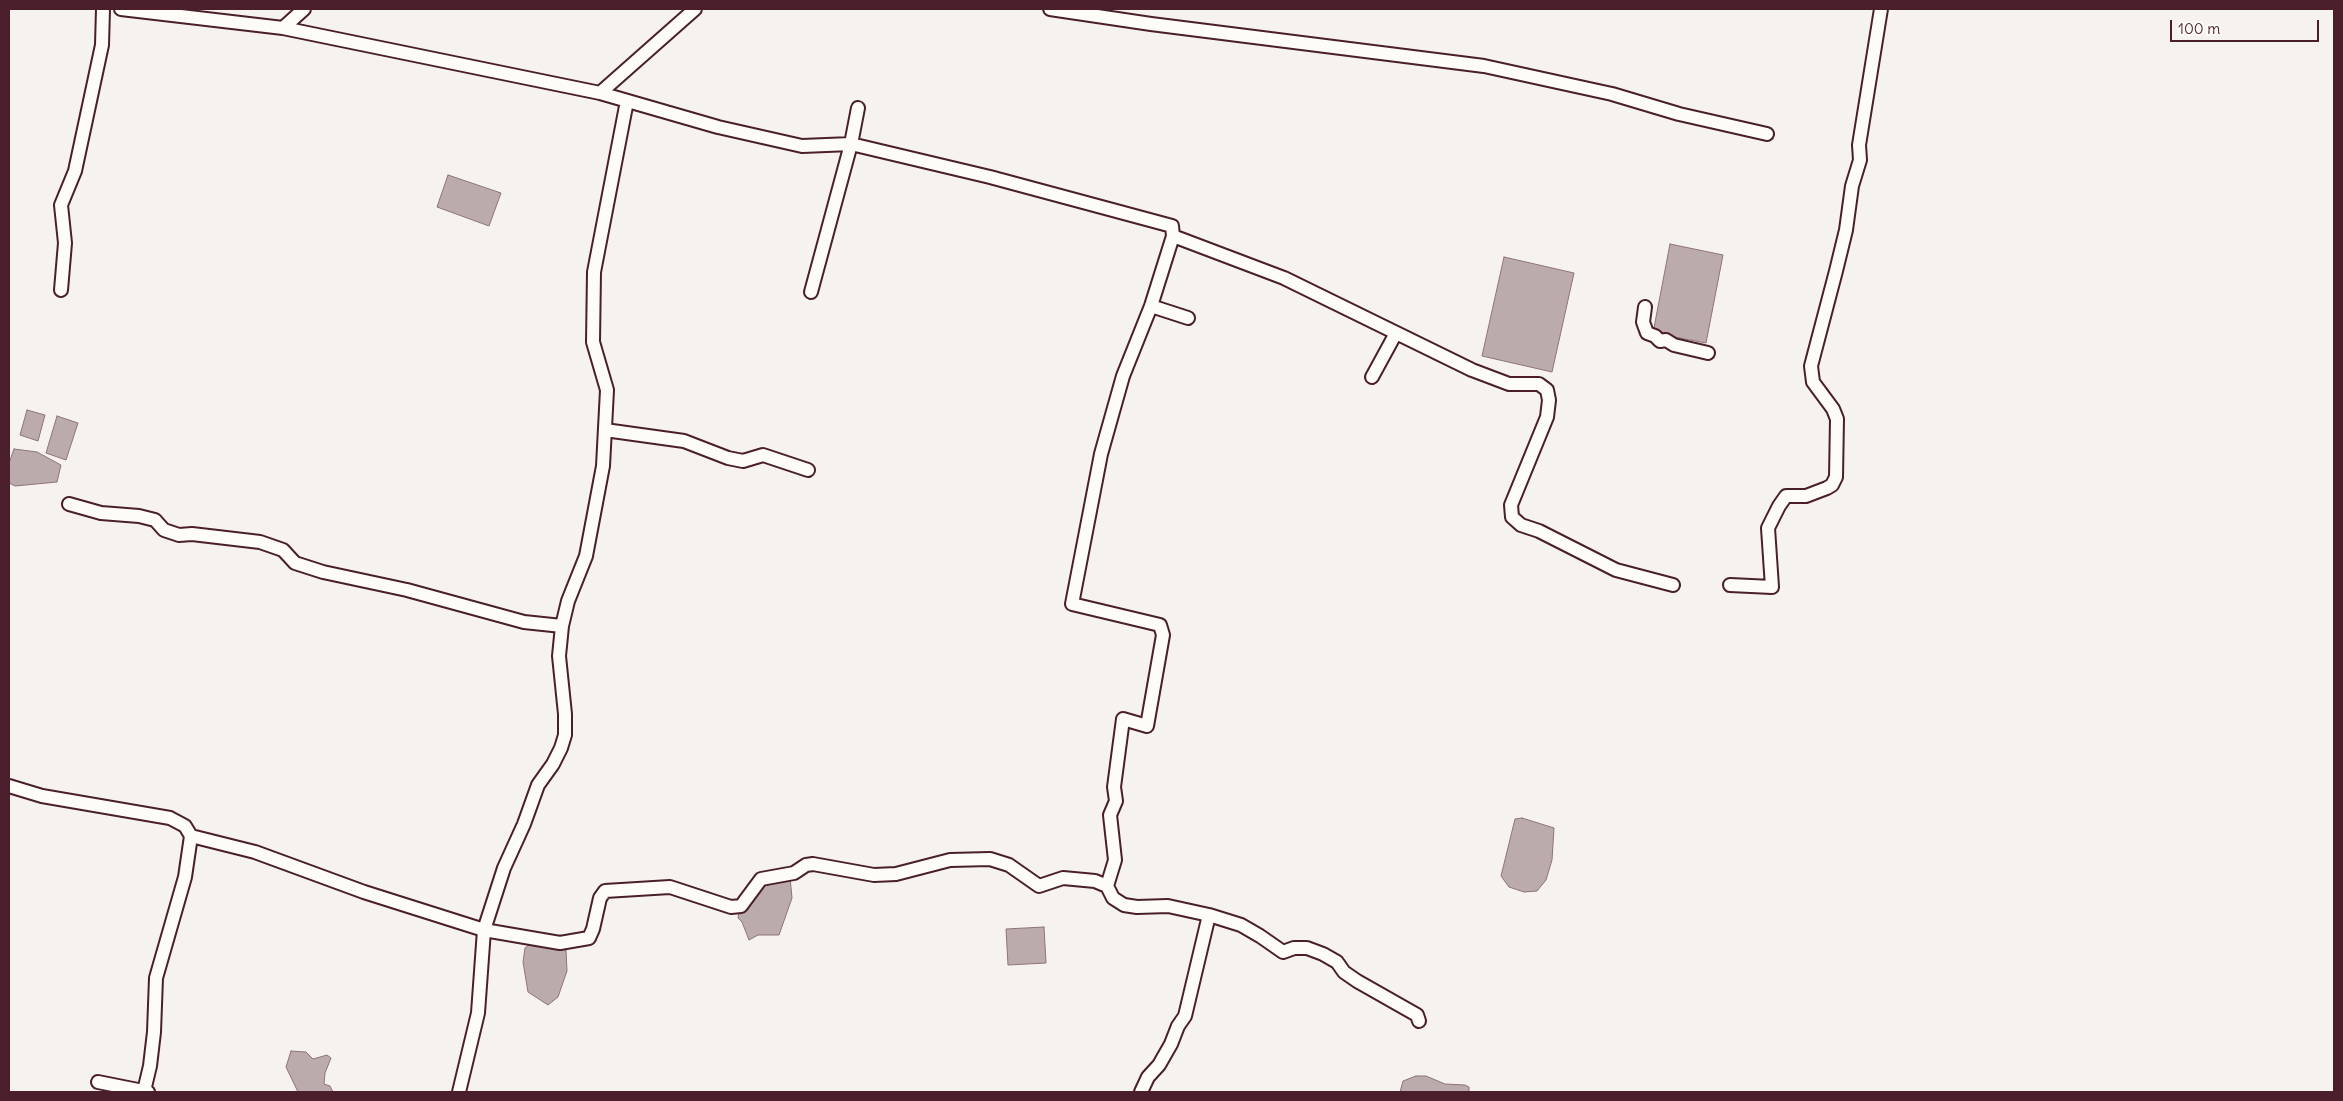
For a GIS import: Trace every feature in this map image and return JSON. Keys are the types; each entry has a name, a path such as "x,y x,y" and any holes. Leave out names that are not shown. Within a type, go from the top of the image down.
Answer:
{"street":[{"path":"61,290 65,243 61,205 76,171 102,44 103,9"},
{"path":"121,9 284,28 600,93 718,127 802,146 851,144 990,177 1172,226 1172,236 1151,306 1123,376 1101,454 1072,604 1160,625 1163,635 1147,726 1123,719 1114,788 1116,801 1110,815 1116,860 1107,886"},
{"path":"284,28 304,9"},
{"path":"600,93 695,9"},
{"path":"1050,9 1150,24 1484,66 1603,92 1679,114 1767,134"},
{"path":"1730,585 1772,587 1768,528 1779,506 1786,496 1806,496 1832,485 1836,477 1837,419 1813,382 1811,366 1846,230 1852,186 1860,160 1859,145 1881,9"},
{"path":"459,1092 478,1013 484,930 504,868 524,824 538,785 557,756 565,734 565,714 558,656 562,626 568,601 586,556 593,528 603,466 607,390 593,342 594,272 627,100"},
{"path":"811,292 851,144 858,108"},
{"path":"1172,236 1284,278 1472,370 1509,384 1539,384 1547,390 1549,400 1547,417 1511,505 1512,517 1521,525 1539,531 1616,570 1673,585"},
{"path":"1151,306 1188,318"},
{"path":"1645,307 1643,322 1648,333 1655,336 1660,342 1666,340 1674,345 1708,353"},
{"path":"1372,377 1396,333"},
{"path":"605,430 684,441 728,458 743,461 763,455 808,470"},
{"path":"69,504 101,513 139,516 155,520 164,530 180,535 192,534 260,542 283,550 295,564 323,572 407,590 524,622 562,626"},
{"path":"9,786 42,796 170,818 185,826 191,836 185,877 156,978 154,1032 146,1092 98,1082"},
{"path":"191,836 255,852 355,889 484,930 560,943 589,938 600,898 605,892 670,887 731,907 741,906 761,880 794,873 806,865 813,864 874,875 896,874 950,860 990,859 1009,865 1039,886 1064,878 1095,881 1107,886 1114,898 1124,905 1137,908 1168,906 1209,915 1241,925 1283,952 1294,948 1307,948 1323,954 1337,962 1344,972 1357,981 1417,1015 1419,1021"},
{"path":"1141,1092 1148,1077 1159,1065 1185,1016 1209,915"}],"shaded area":[{"path":"448,175 501,193 489,226 437,207"},
{"path":"1670,244 1723,255 1706,343 1653,333"},
{"path":"1504,257 1574,273 1552,372 1482,356"},
{"path":"27,410 45,415 38,441 20,435"},
{"path":"57,416 78,423 66,460 46,453"},
{"path":"14,449 37,452 61,465 57,482 15,486 9,483 9,463"},
{"path":"1522,818 1554,828 1552,860 1546,880 1537,891 1524,892 1509,887 1501,876 1515,819"},
{"path":"790,877 792,898 779,935 758,935 749,940 742,922 738,918 739,910 757,887"},
{"path":"1044,927 1046,963 1008,965 1006,929"},
{"path":"530,944 566,950 567,971 558,997 548,1005 528,992 523,962 525,948"},
{"path":"291,1051 306,1052 313,1059 327,1055 331,1058 325,1073 324,1084 330,1086 333,1092 298,1092 286,1067"},
{"path":"1416,1076 1426,1076 1445,1084 1465,1085 1469,1087 1469,1092 1400,1092 1403,1081"}]}
